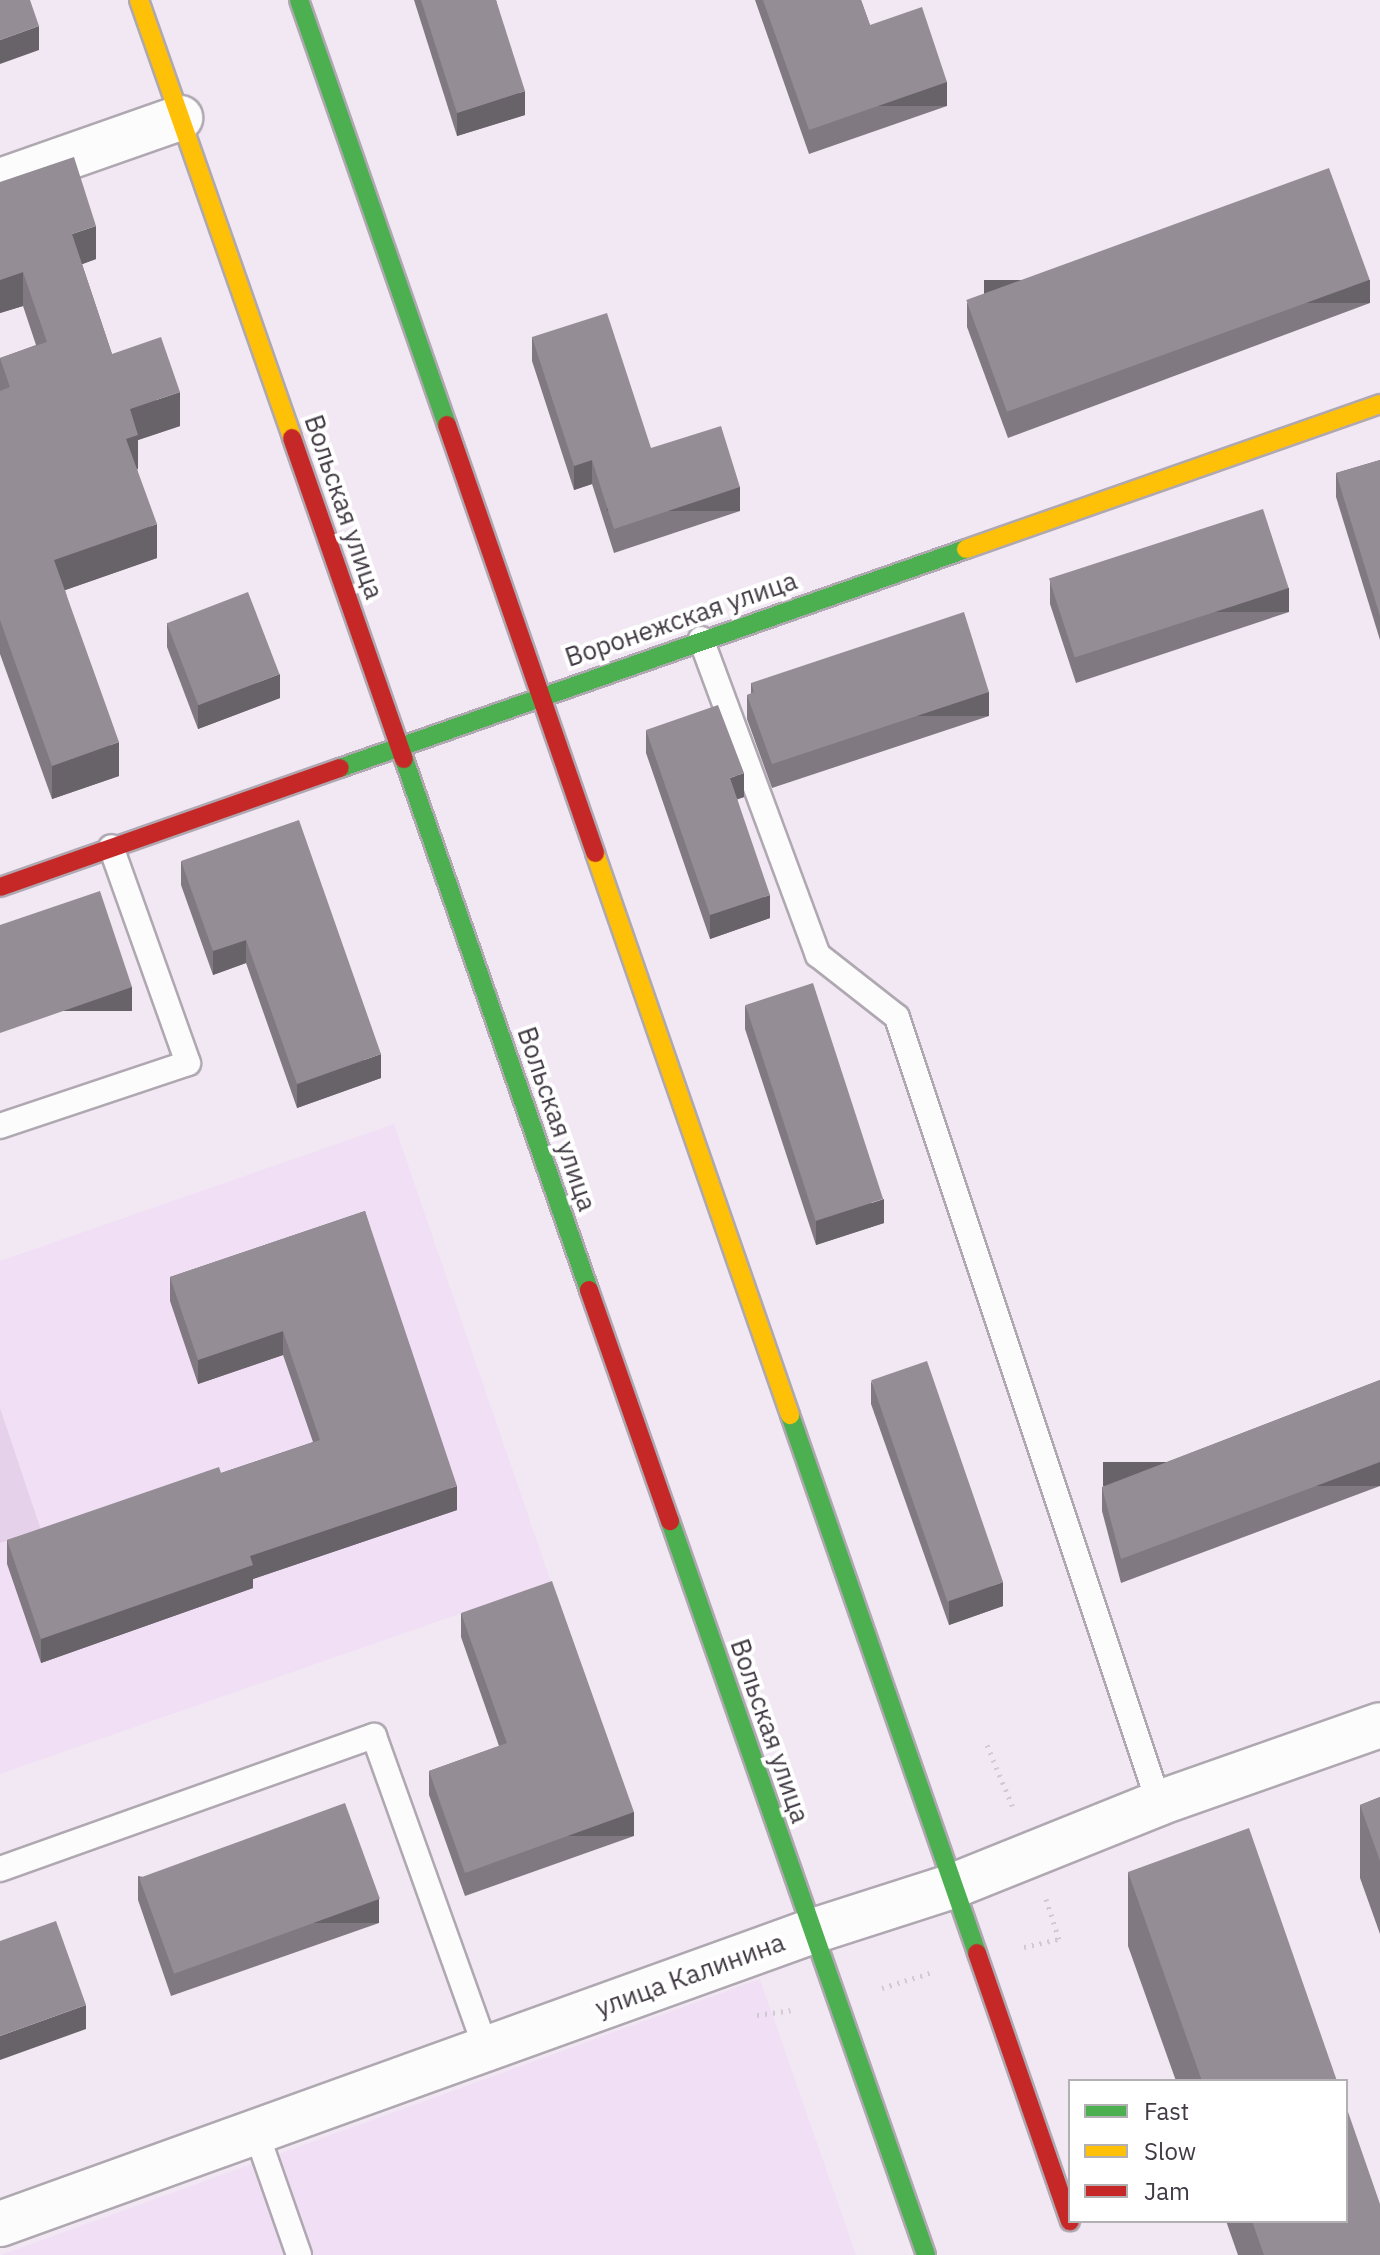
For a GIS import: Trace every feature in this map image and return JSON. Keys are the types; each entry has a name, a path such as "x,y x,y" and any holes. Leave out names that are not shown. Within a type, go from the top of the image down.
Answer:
{"main road":[{"name":"Вольская улица","path":"139,0 926,2255"},
{"path":"299,0 1068,2215"},
{"name":"Воронежская улица","path":"0,887 701,639 1380,404"},
{"path":"1071,2223 1078,2244"}],"street":[{"path":"0,181 180,118"},
{"name":"улица Калинина","path":"0,2224 813,1931 953,1886 1159,1803 1380,1725"}],"lane":[{"path":"701,639 818,955 897,1017 1159,1803"},
{"path":"0,1126 188,1063 111,847"},
{"path":"0,1869 374,1736 486,2049"},
{"path":"256,2132 299,2255"}],"shaded area":[{"path":"394,1124 551,1582 0,1774 0,1261"},
{"path":"0,1408 41,1530 0,1543"},
{"path":"760,1979 856,2255 1,2255"}],"building":[{"path":"0,0 30,0 39,26 0,40"},
{"path":"421,0 496,0 525,91 457,113"},
{"path":"763,0 861,0 870,25 922,7 947,82 809,130"},
{"path":"74,157 96,226 72,234 112,354 161,337 180,392 130,409 138,435 126,439 157,524 54,560 119,742 52,766 0,620 0,391 10,387 0,358 47,342 23,272 0,280 0,182"},
{"path":"1329,168 1370,280 1007,412 966,300"},
{"path":"607,313 651,448 721,426 740,487 614,529 592,460 574,466 532,337"},
{"path":"1380,460 1380,616 1336,473"},
{"path":"1263,509 1289,588 1075,657 1049,579"},
{"path":"248,592 280,674 198,705 167,623"},
{"path":"964,612 989,692 772,764 747,695 754,692 751,683"},
{"path":"718,705 744,773 730,778 770,895 710,915 646,730"},
{"path":"299,820 381,1054 297,1084 246,940 213,951 181,861"},
{"path":"100,891 132,987 0,1033 0,925"},
{"path":"813,983 883,1199 816,1221 745,1005"},
{"path":"365,1211 457,1486 250,1556 253,1565 41,1639 7,1540 219,1467 221,1473 320,1440 283,1331 198,1360 170,1277"},
{"path":"927,1361 1003,1582 947,1601 871,1380"},
{"path":"1380,1380 1380,1462 1121,1559 1102,1487"},
{"path":"552,1581 634,1812 465,1873 429,1771 507,1743 461,1613"},
{"path":"1380,1797 1380,1861 1360,1805"},
{"path":"345,1803 380,1899 174,1974 139,1878"},
{"path":"1249,1828 1336,2079 1201,2079 1128,1872"},
{"path":"56,1921 86,2005 0,2036 0,1941"},
{"path":"1348,2112 1380,2204 1380,2255 1264,2255 1253,2223 1348,2223"}],"traffic: fast":[{"path":"299,0 447,425"},
{"path":"340,768 966,549"},
{"path":"404,759 589,1290"},
{"path":"790,1415 977,1953"},
{"path":"670,1521 926,2255"}],"traffic: slow":[{"path":"139,0 292,438"},
{"path":"966,549 1380,404"},
{"path":"595,853 790,1415"}],"traffic: jam":[{"path":"447,425 595,853"},
{"path":"292,438 404,759"},
{"path":"0,887 340,768"},
{"path":"589,1290 670,1521"},
{"path":"977,1953 1068,2215"}]}
